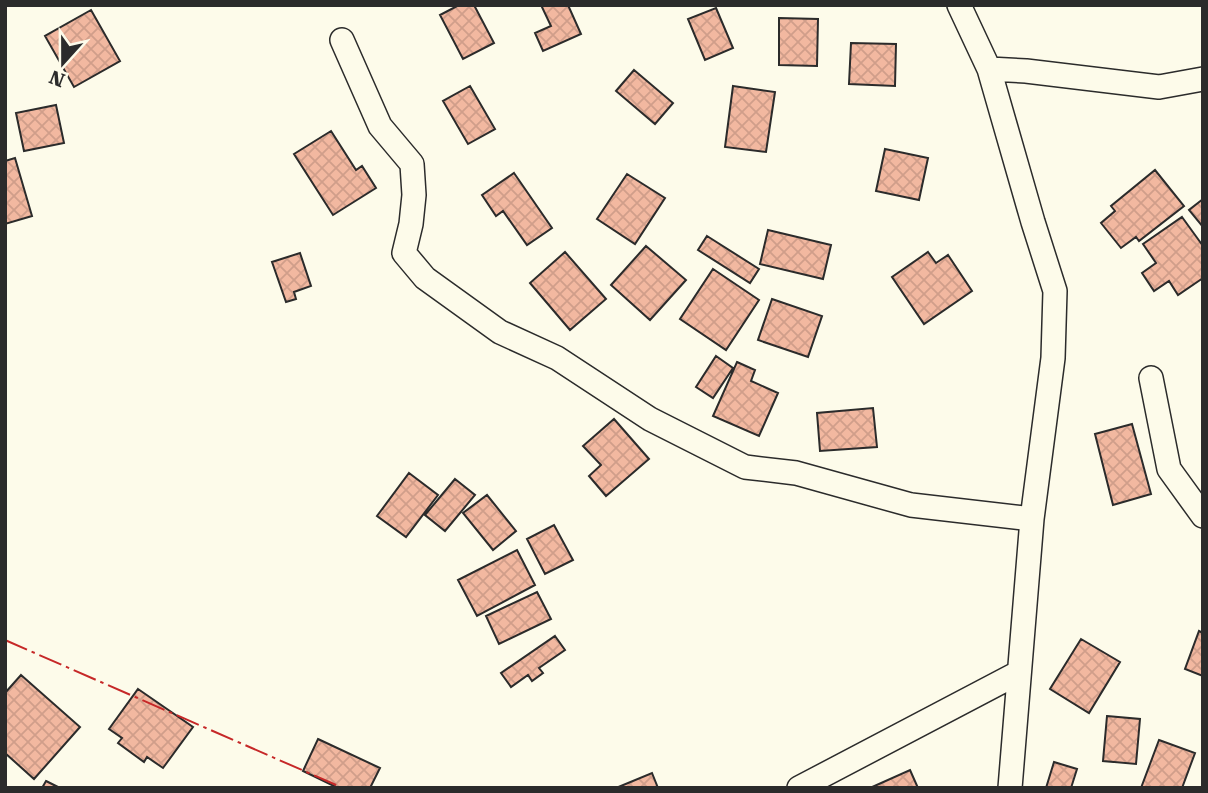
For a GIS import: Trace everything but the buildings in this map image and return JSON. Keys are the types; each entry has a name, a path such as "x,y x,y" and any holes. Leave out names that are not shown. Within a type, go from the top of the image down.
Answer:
{"street":[{"path":"959,5 989,69 1055,291 1053,358 1032,519 1017,673 1010,788"},
{"path":"341,40 380,126 412,164 414,195 404,253 425,278 500,332 557,358 650,419 745,467 796,474 911,505 1032,519"},
{"path":"989,69 1159,87 1203,79"},
{"path":"1151,378 1169,469 1203,516"},
{"path":"799,788 1017,673"}],"power":[{"path":"5,640 343,788"}]}
